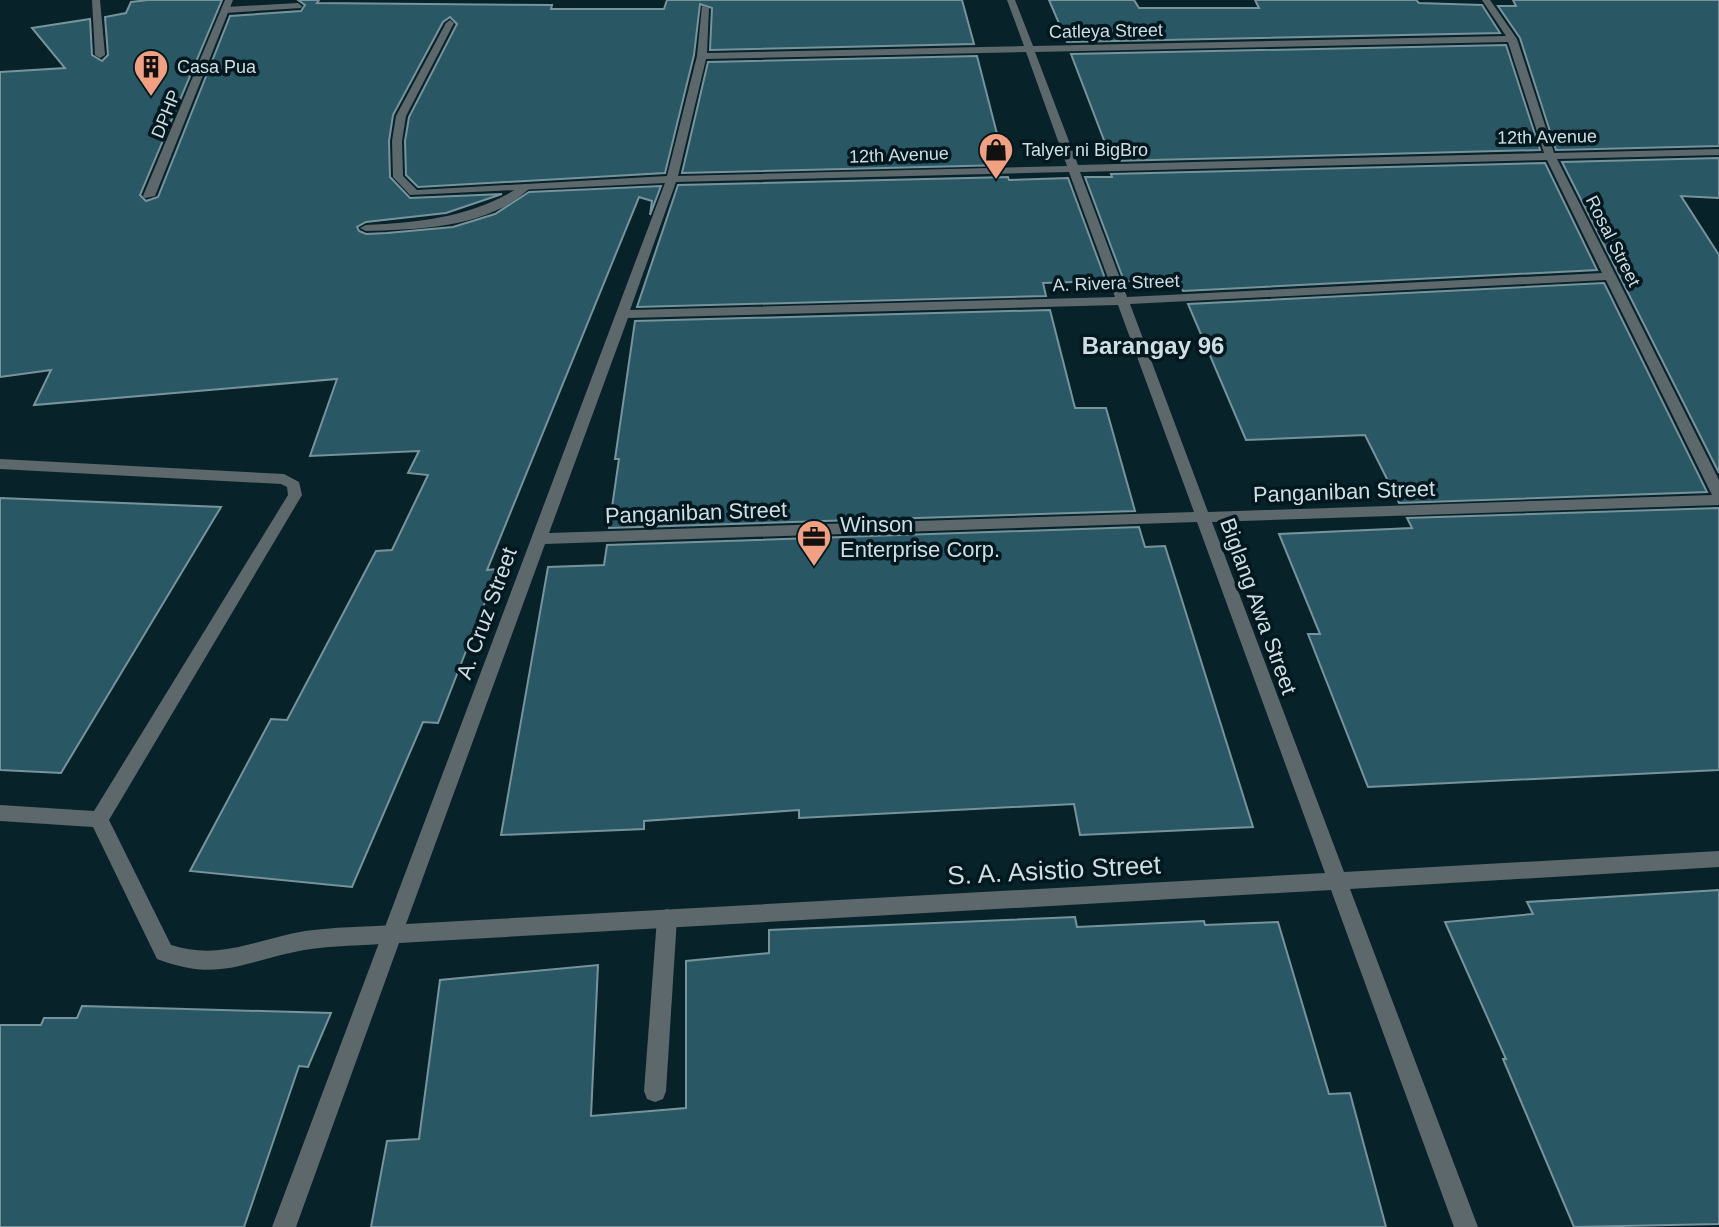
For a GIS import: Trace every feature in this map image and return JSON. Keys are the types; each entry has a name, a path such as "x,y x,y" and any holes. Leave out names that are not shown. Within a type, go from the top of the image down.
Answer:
{"street":[{"path":"96,0 100,55"},
{"name":"Biglang Awa Street","path":"1011,0 1466,1227"},
{"name":"Rosal Street","path":"1486,0 1512,39 1549,154 1719,494"},
{"path":"227,5 298,6"},
{"name":"DPHP","path":"149,196 227,5"},
{"name":"A. Cruz Street","path":"284,1227 620,314 673,179 702,56 705,8"},
{"name":"12th Avenue","path":"450,23 401,116 397,141 398,177 412,191 422,194 673,179 1719,152"},
{"name":"Catleya Street","path":"702,56 1512,39"},
{"path":"366,228 447,222 498,206 525,188"},
{"name":"A. Rivera Street","path":"620,314 1122,301 1612,276"},
{"path":"0,464 284,479 294,485 295,495 99,819 0,813"},
{"name":"Panganiban Street","path":"539,539 1719,500"},
{"name":"S. A. Asistio Street","path":"99,819 164,952 191,963 225,962 300,942 392,934 1719,859"},
{"path":"655,1091 667,918"}],"building":[{"path":"222,0 140,195 146,201 158,197 230,16 301,11 305,5 298,0 319,0 317,3 552,5 551,9 664,9 667,0 962,0 974,44 710,50 712,8 700,4 694,55 665,173 418,187 406,175 405,141 409,117 457,24 450,17 443,22 393,115 389,141 390,177 410,198 502,194 446,213 366,222 357,227 359,231 366,234 453,227 495,214 529,192 661,186 650,215 652,201 639,197 487,570 498,569 438,723 423,722 352,887 190,871 271,719 287,720 376,551 392,550 428,475 408,473 419,451 310,456 337,379 34,405 51,370 0,377 0,72 65,68 32,28 90,19 92,55 102,61 108,55 105,17 126,13 131,2"},
{"path":"1049,0 1134,0 1139,8 1259,8 1255,0 1416,0 1419,3 1482,5 1500,33 1067,42"},
{"path":"1513,0 1719,0 1719,146 1556,150 1520,38 1498,6 1516,6"},
{"path":"1506,45 1540,150 1112,161 1071,54"},
{"path":"977,56 1005,165 682,173 708,62"},
{"path":"1719,158 1719,198 1681,196 1719,255 1719,473 1562,162"},
{"path":"1545,163 1597,270 1183,291 1179,282 1124,281 1085,177 1112,177 1111,174"},
{"path":"1008,177 1009,180 1068,178 1106,281 1043,283 1046,296 637,307 678,185"},
{"path":"1604,283 1707,492 1399,503 1365,435 1246,440 1188,304"},
{"path":"1050,310 1075,408 1106,408 1135,511 609,528 619,459 615,459 635,321"},
{"path":"0,498 221,507 61,773 0,770"},
{"path":"1719,508 1719,770 1368,787 1308,634 1320,634 1279,534 1412,528 1407,518"},
{"path":"1139,527 1145,547 1165,546 1253,827 1080,835 1074,804 799,818 799,810 644,821 644,829 501,835 548,567 604,565 607,545"},
{"path":"1719,890 1719,1224 1574,1227 1503,1059 1506,1059 1445,922 1533,914 1527,902"},
{"path":"1075,917 1077,927 1204,921 1205,925 1278,922 1329,1094 1350,1093 1386,1227 371,1227 387,1141 419,1139 440,980 598,965 591,1116 686,1108 686,961 769,953 769,930"},
{"path":"82,1006 331,1013 308,1067 299,1066 244,1227 0,1227 0,1025 41,1025 44,1018 77,1018"}],"place":[{"name":"Casa Pua","path":"151,98"},
{"name":"Talyer ni BigBro","path":"996,181"},
{"name":"Winson Enterprise Corp.","path":"814,568"}],"district":[{"name":"Barangay 96","path":"1153,346"}]}
